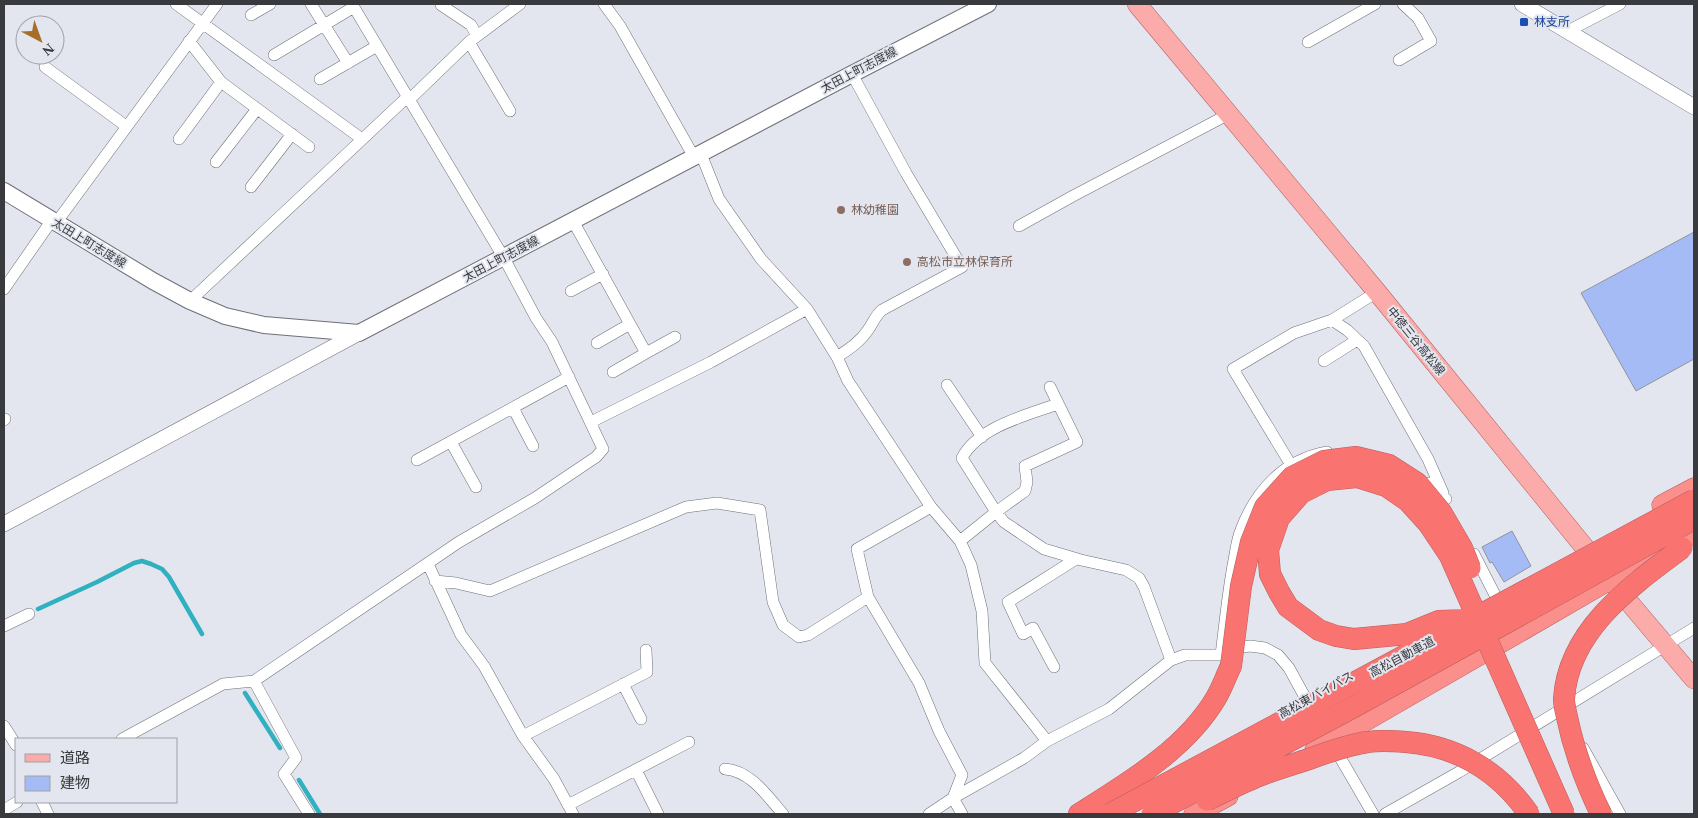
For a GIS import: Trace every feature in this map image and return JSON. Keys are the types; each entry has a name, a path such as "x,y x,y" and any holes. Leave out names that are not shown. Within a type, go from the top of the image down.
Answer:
{"highway":[{"path":"1079,814 1138,777 1190,732 1216,698 1231,666 1241,586 1250,542 1265,507 1292,477 1324,461 1356,457 1388,465 1417,483 1441,512 1462,548 1578,814"},
{"path":"1470,620 1439,620 1407,634 1354,638 1336,636 1319,630 1288,607 1278,592 1270,574 1268,550 1280,518 1301,494 1327,480 1357,477 1386,486 1408,501 1428,523 1450,556 1564,814"},
{"name":"高松東バイパス","path":"1094,814 1694,488"},
{"name":"高松自動車道","path":"1110,814 1694,500"},
{"name":"高松自動車道","path":"1157,812 1352,708 1694,519"},
{"path":"1194,814 1331,742 1611,579 1694,533"},
{"path":"1601,814 1583,773 1571,737 1564,700 1568,675 1585,638 1606,610 1638,581 1694,540"},
{"path":"1157,812 1191,808 1253,778 1342,747 1369,742 1393,741 1419,743 1443,748 1463,756 1502,782 1529,814"}],"main road":[{"name":"太田上町志度線","path":"4,191 153,281 190,301 226,316 264,325 359,333 988,4"},
{"name":"中徳三谷高松線","path":"1136,4 1377,292 1665,646 1694,679"}],"street":[{"path":"176,4 362,140"},
{"path":"4,289 217,4"},
{"path":"251,15 270,4"},
{"path":"311,4 348,63"},
{"path":"442,4 470,25 473,39 510,111"},
{"path":"190,301 403,101 409,100 473,39 520,4"},
{"path":"604,4 620,26 698,155 719,199 750,246 807,308 837,357 848,381 931,507 960,541 971,565 982,611 985,663 1047,741"},
{"path":"1308,42 1374,4"},
{"path":"1399,60 1431,41 1418,18 1403,4"},
{"path":"1522,4 1694,107"},
{"path":"1568,31 1620,4"},
{"path":"124,738 223,684 254,681 459,542 535,498 596,458 603,448 552,342 536,318 504,258 353,5 274,56"},
{"path":"189,41 221,82 309,146"},
{"path":"320,79 377,46"},
{"path":"45,67 126,126"},
{"path":"837,357 860,340 870,328 875,316 882,310 962,267 906,173 852,74"},
{"path":"179,139 221,82"},
{"path":"216,162 257,109"},
{"path":"1019,226 1229,114"},
{"path":"251,188 292,134"},
{"path":"573,221 646,353"},
{"path":"571,291 603,274"},
{"path":"1291,465 1233,369 1294,333 1332,320 1377,292"},
{"path":"591,422 711,362 807,308"},
{"path":"1332,320 1347,330 1364,346 1428,459 1446,500 1496,597"},
{"path":"597,343 630,324"},
{"path":"4,524 359,333"},
{"path":"613,372 675,337"},
{"path":"1324,362 1357,340"},
{"path":"417,460 570,377"},
{"path":"947,385 982,437"},
{"path":"960,541 1024,491 1026,482 1025,466 1076,442 1050,387"},
{"path":"1058,404 1009,422 982,437 965,452 962,458 1004,522 1044,548 1126,570 1139,578 1149,596 1171,660"},
{"path":"513,408 533,446"},
{"path":"451,442 476,487"},
{"path":"1222,655 1230,583 1240,532 1252,506 1269,482 1291,465 1310,455 1339,450 1362,450 1403,464 1429,483 1446,500"},
{"path":"435,581 456,583 490,592 686,507 716,503 760,510 773,602 783,625 799,637 808,635 868,597"},
{"path":"931,507 857,549 868,597 919,683 939,731 962,775 953,798"},
{"path":"1054,668 1033,628 1023,634 1008,602 1076,558"},
{"path":"428,564 461,635 484,666 523,736 554,779 571,809 636,770 689,742"},
{"path":"4,626 29,614"},
{"path":"1385,814 1460,772 1694,628"},
{"path":"929,814 953,798 1024,758 1047,741 1110,709 1171,660 1185,655 1222,655 1236,648 1250,646 1272,651 1289,668 1373,814"},
{"path":"523,736 647,672 646,650"},
{"path":"254,681 296,758 284,774 309,814"},
{"path":"624,684 641,720"},
{"path":"1562,709 1620,814"},
{"path":"4,726 15,743"},
{"path":"725,769 734,769 753,781 783,814"},
{"path":"636,770 658,814"},
{"path":"953,798 962,814"},
{"path":"4,810 15,803"}],"building":[{"path":"1694,232 1694,359 1636,391 1581,293"},
{"path":"1512,531 1531,566 1504,582 1492,562 1490,563 1482,547"}],"waterway":[{"path":"38,609 134,563 142,561 162,569 169,577 202,634"},
{"path":"245,693 280,748"},
{"path":"299,780 320,814"}],"place":[{"name":"林支所","path":"1524,22"},
{"name":"林幼稚園","path":"841,210"},
{"name":"高松市立林保育所","path":"907,262"}]}
